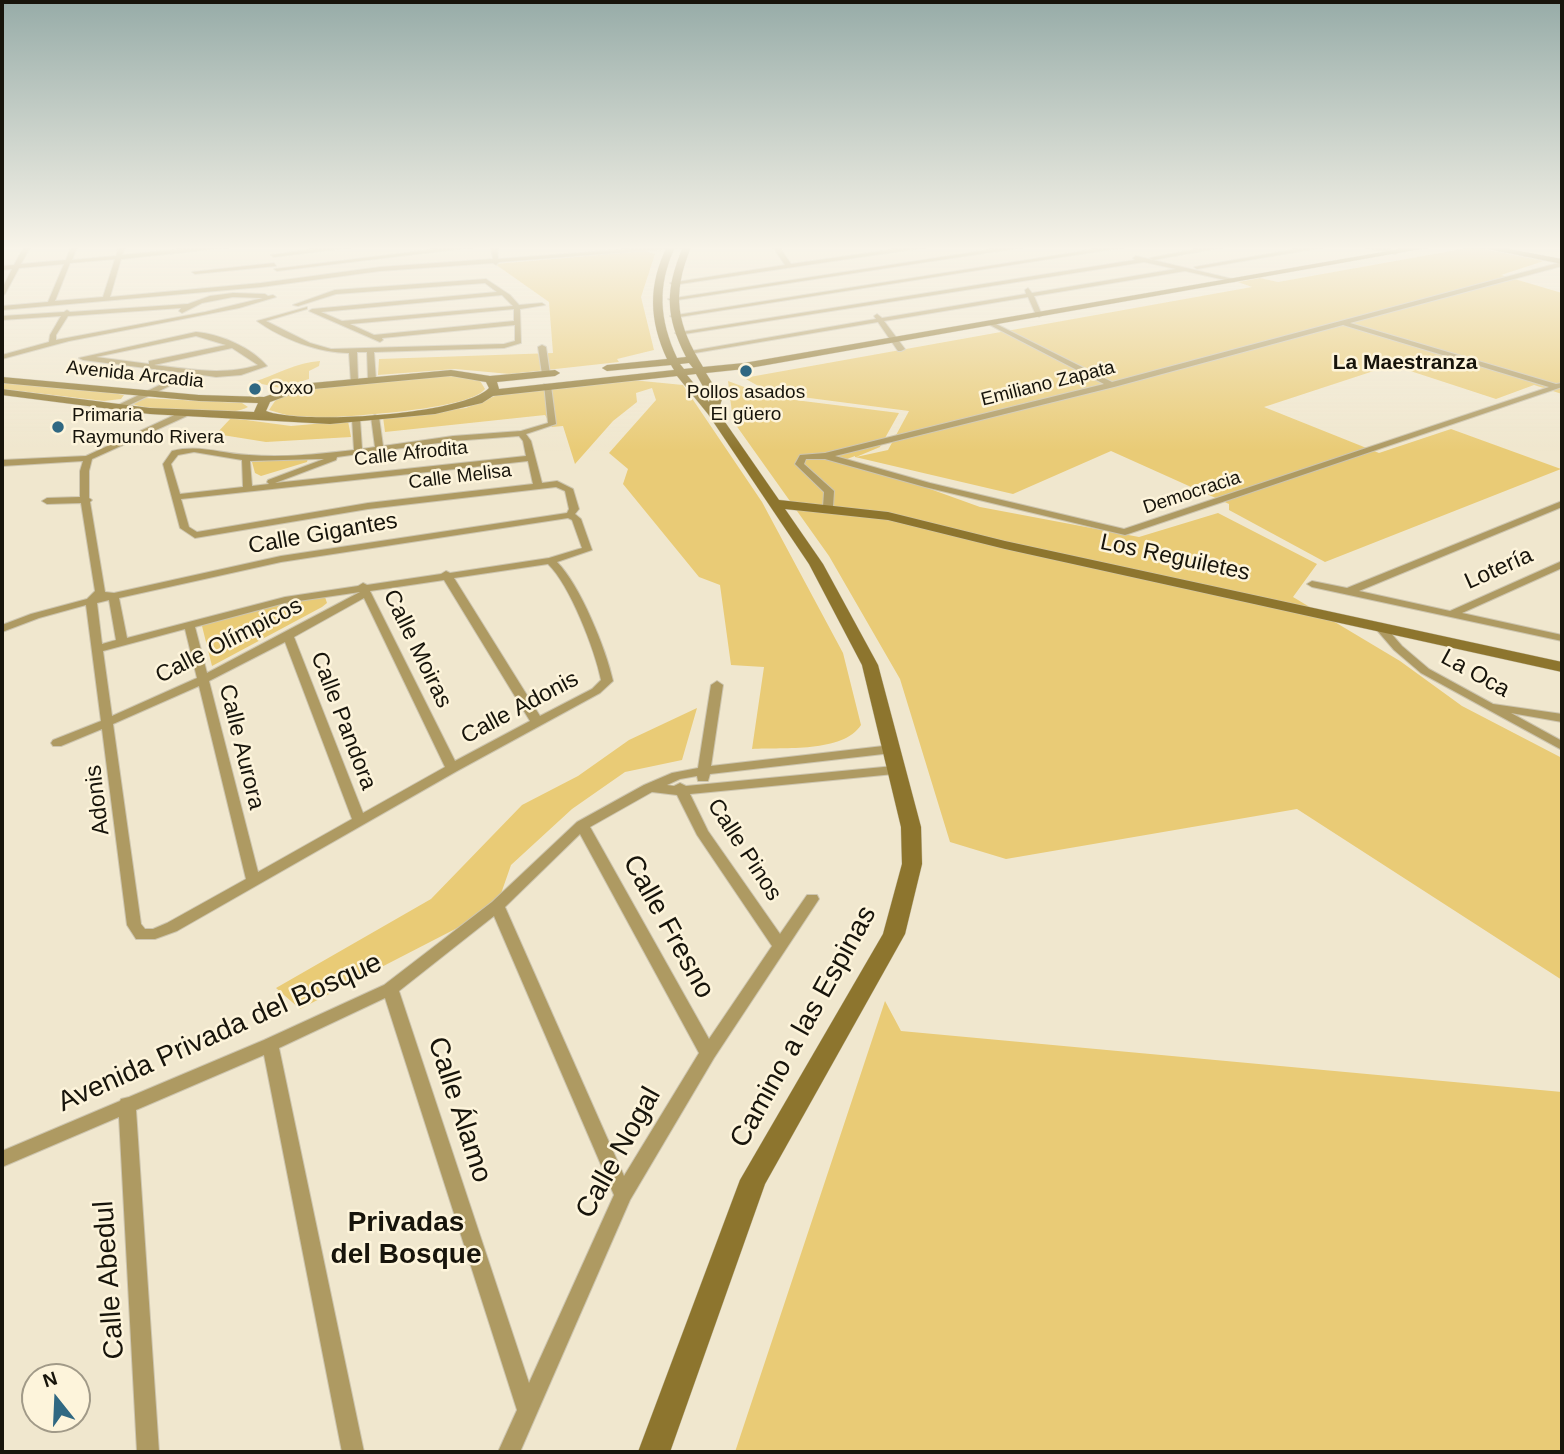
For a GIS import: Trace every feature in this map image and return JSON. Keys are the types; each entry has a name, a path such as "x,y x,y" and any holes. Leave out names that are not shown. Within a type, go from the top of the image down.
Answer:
{"street":[{"path":"2,325 5,317 32,315"},
{"path":"52,343 53,335 65,315"},
{"path":"116,331 122,315"},
{"path":"181,315 182,319"},
{"path":"3,357 52,343 199,315"},
{"path":"285,315 260,321 321,349 353,351 512,345 519,342 517,315"},
{"path":"322,315 399,350"},
{"path":"342,323 431,315"},
{"name":"Camino a las Espinas","path":"654,1452 753,1180 894,934 912,864 911,827 870,665 816,564 777,504 712,412 700,400 664,345 656,315"},
{"path":"673,316 681,315"},
{"path":"678,334 799,315"},
{"path":"876,315 901,349"},
{"path":"491,393 572,372 676,360 917,315"},
{"path":"491,393 494,388 490,379 546,380 701,371 1039,315"},
{"name":"Emiliano Zapata","path":"828,508 827,487 798,461 809,456 825,456 1111,385 1372,315"},
{"name":"Camino a las Espinas","path":"673,316 678,334 716,399 712,412"},
{"path":"374,337 518,323"},
{"path":"990,323 1111,385"},
{"path":"1342,323 1560,386"},
{"path":"201,334 256,358 263,366 234,374 192,373 143,365 83,357 201,334"},
{"path":"143,365 230,346"},
{"path":"520,433 552,424 542,347"},
{"path":"370,350 372,380"},
{"path":"353,351 354,382"},
{"path":"142,394 181,371"},
{"path":"116,407 192,373"},
{"name":"Avenida Arcadia","path":"2,380 199,400 265,400 301,387 372,380 451,373 490,379"},
{"name":"Democracia","path":"825,456 929,485 1125,531 1560,386"},
{"name":"Avenida Arcadia","path":"2,392 184,414 264,416 297,423 356,419 464,405 491,393"},
{"path":"264,416 260,407 265,400"},
{"path":"2,463 88,458 184,414"},
{"path":"375,416 379,448"},
{"path":"356,419 358,451"},
{"name":"Calle Melisa","path":"520,433 527,441 538,485 368,506 195,535 185,528 167,464 174,453 201,449 246,457 346,453 379,448 520,433"},
{"path":"246,457 252,489 346,453"},
{"path":"88,458 84,475 100,591"},
{"name":"Calle Afrodita","path":"177,497 530,458"},
{"path":"295,473 297,484"},
{"path":"96,649 285,600 446,574 550,561 586,550 576,519 567,517 574,509 568,486 538,485"},
{"path":"47,501 87,500"},
{"name":"Los Reguiletes","path":"777,504 888,516 1005,545 1562,667"},
{"path":"1350,591 1562,504"},
{"name":"Calle Gigantes","path":"51,612 332,549 567,517"},
{"name":"Calle Adonis","path":"149,936 172,927 452,768 596,691 607,681 606,669 559,567 550,561"},
{"name":"Lotería","path":"1453,613 1562,564"},
{"path":"446,574 537,722"},
{"path":"1312,584 1562,637"},
{"name":"Calle Olímpicos","path":"57,743 110,723 203,680 288,637 365,589"},
{"name":"Calle Moiras","path":"365,589 452,768"},
{"path":"100,591 113,596 122,642"},
{"path":"91,601 100,591"},
{"name":"Adonis","path":"91,601 96,649 110,723 134,925 136,932 149,936"},
{"path":"2,629 51,612"},
{"path":"2,636 51,612"},
{"name":"Calle Aurora","path":"189,624 253,879"},
{"name":"La Oca","path":"1379,625 1410,660 1562,746"},
{"name":"Calle Pandora","path":"288,637 359,820"},
{"name":"Calle Pinos","path":"705,788 702,771 717,685"},
{"path":"1491,707 1526,710 1562,718"},
{"path":"649,788 681,791 893,760"},
{"name":"Avenida Privada del Bosque","path":"2,1159 270,1045 390,989 496,906 582,825 649,788 677,776 702,771 893,760"},
{"name":"Calle Pinos","path":"677,776 681,791 702,832 780,945"},
{"name":"Calle Fresno","path":"582,825 708,1053"},
{"name":"Calle Nogal","path":"509,1452 623,1195 708,1053 812,899"},
{"path":"496,906 623,1195"},
{"name":"Calle Álamo","path":"390,989 527,1409"},
{"path":"270,1045 353,1452"},
{"name":"Calle Abedul","path":"127,1104 148,1452"}],"shaded area":[{"path":"550,315 645,315 654,350 617,359 619,362 510,374 455,369 378,375 379,359 553,353"},
{"path":"1097,315 1562,315 1562,394 1534,385 1496,399 1392,365 1264,407 1379,453 1451,429 1561,469 1325,562 1229,510 1229,504 1111,451 1013,494 855,457 855,456 847,459 980,507 1139,537 1218,513 1317,564 1293,597 1400,661 1462,706 1562,758 1562,980 1297,809 1006,859 950,842 900,679 829,556 733,421 728,381 771,397 899,413 880,447 856,457 888,450 909,411 771,393 744,378"},
{"path":"320,361 319,366 309,371 309,379 280,388 253,382 295,366"},
{"path":"447,374 479,379 485,389 455,403 375,414 300,419 269,410 277,398 295,391"},
{"path":"632,380 683,385 762,502 843,653 861,725 852,734 841,740 812,747 752,749 764,667 731,665 720,585 699,577 623,484 628,469 609,453 656,400 652,388 636,393 637,402 613,421 575,464 563,426 552,427 545,415 385,432 383,417 466,408 502,393"},
{"path":"7,383 77,387 124,395 121,399 104,401 2,389 2,385"},
{"path":"144,398 242,403 248,407 209,413 173,411 132,404"},
{"path":"231,418 291,426 348,421 351,437 266,442 216,434"},
{"path":"308,458 307,462 261,476 255,473 252,462"},
{"path":"325,597 327,603 322,607 212,666 201,622 281,602"},
{"path":"697,708 682,760 625,772 572,809 511,865 496,908 300,1009 276,988 431,899 522,805 578,776 629,740"},
{"path":"885,1001 901,1031 1562,1092 1562,1452 735,1452"}],"place":[{"name":"Pollos asados El güero","path":"746,371"},
{"name":"Oxxo","path":"255,389"},
{"name":"Primaria Raymundo Rivera","path":"58,427"}],"district":[{"name":"La Maestranza","path":"1405,363"},
{"name":"Privadas del Bosque","path":"406,1239"}]}
